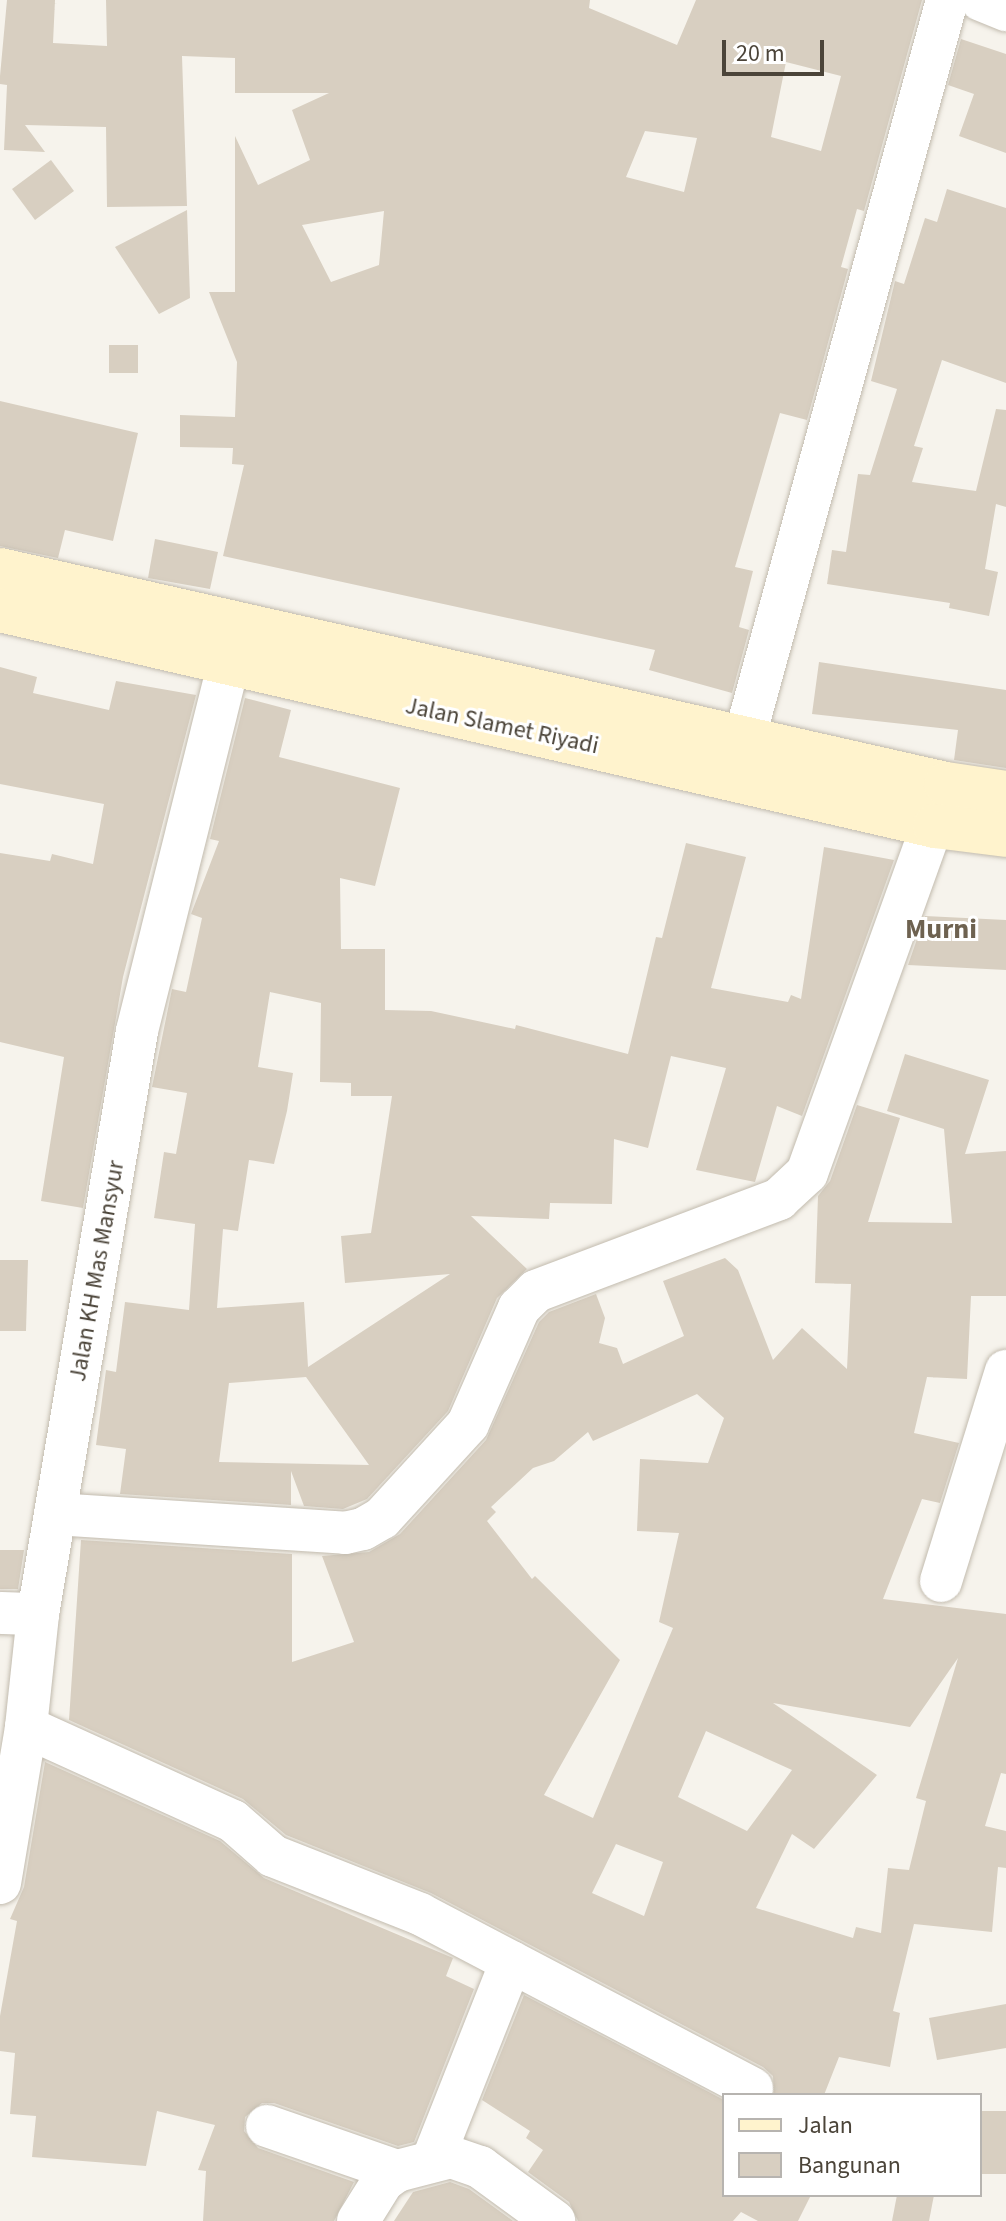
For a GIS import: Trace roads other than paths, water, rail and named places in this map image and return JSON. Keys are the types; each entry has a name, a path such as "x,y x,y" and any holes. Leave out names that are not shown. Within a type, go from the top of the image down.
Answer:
{"main road":[{"name":"Jalan Slamet Riyadi","path":"0,570 745,736 946,784 1006,793"},
{"name":"Jalan Slamet Riyadi","path":"0,610 228,666 935,826 1006,835"}],"street":[{"path":"745,736 794,542 947,0"},
{"path":"981,0 1006,10"},
{"name":"Jalan KH Mas Mansyur","path":"0,1883 26,1727 19,1613 55,1514 137,1031 228,666"},
{"path":"55,1514 345,1533 382,1518 468,1424 519,1308 536,1291 779,1199 807,1173 935,826 946,784"},
{"path":"941,1581 1006,1371"},
{"path":"26,1727 233,1821 273,1856 420,1914 752,2088"},
{"path":"415,2165 511,1962"},
{"path":"267,2126 415,2165"},
{"path":"358,2221 383,2181 415,2165 451,2157 480,2167 554,2221"}],"district":[{"name":"Murni","path":"941,929"}]}
